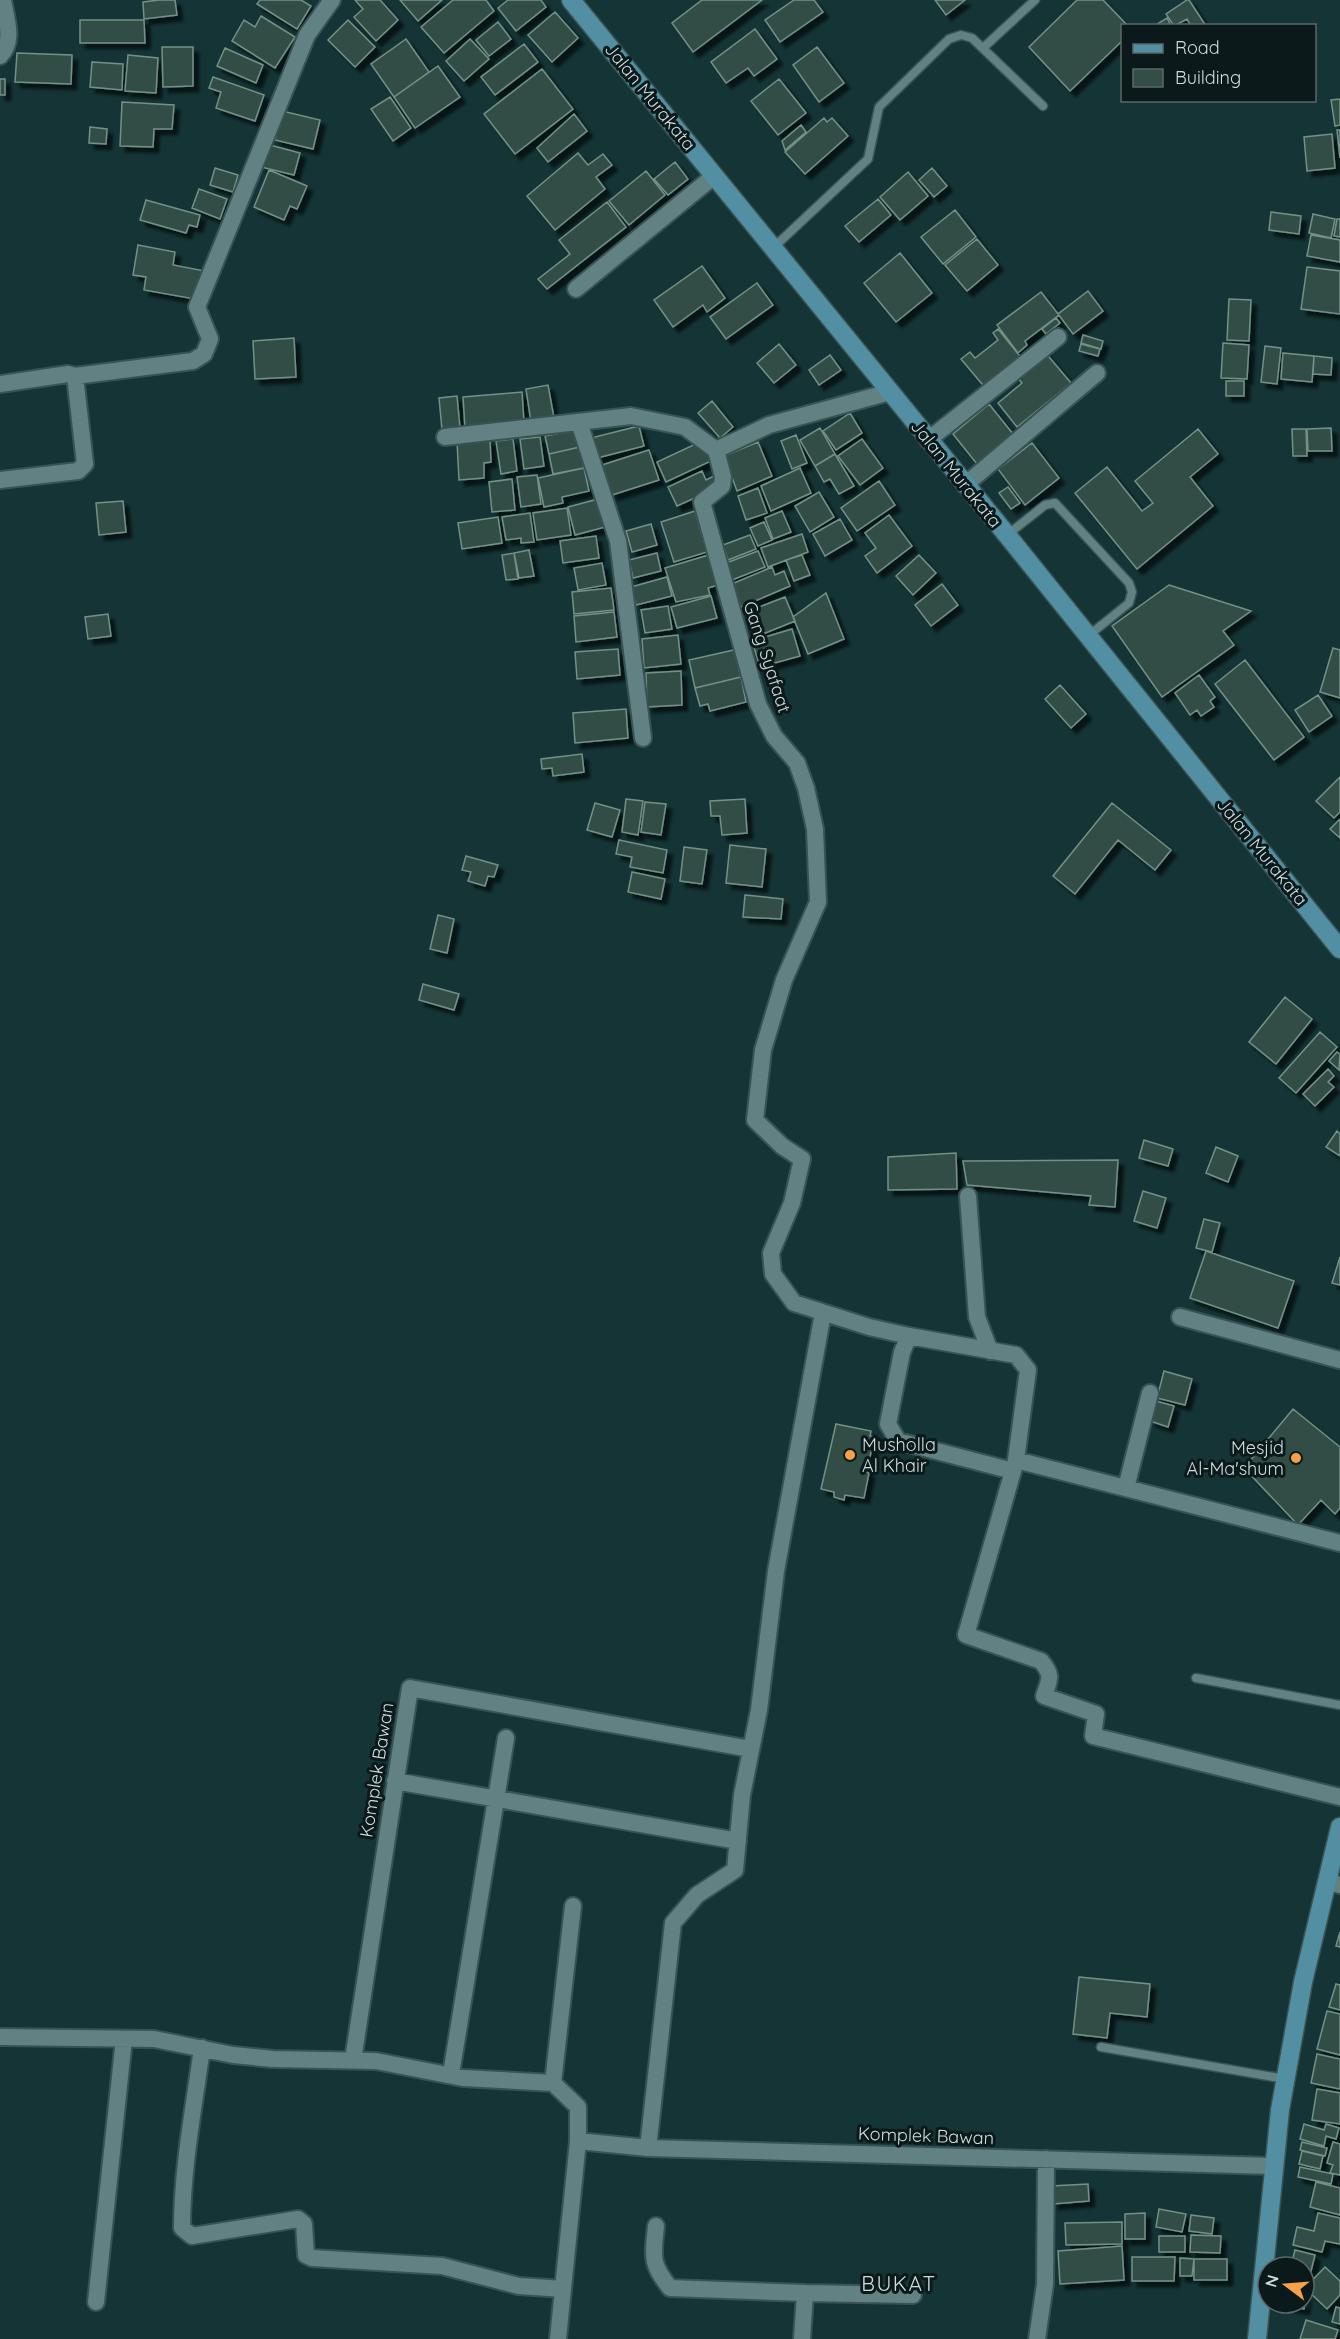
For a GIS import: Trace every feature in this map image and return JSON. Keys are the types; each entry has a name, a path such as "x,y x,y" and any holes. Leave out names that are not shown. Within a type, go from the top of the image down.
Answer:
{"main road":[{"name":"Jalan Murakata","path":"574,1 1340,949"},
{"path":"1257,2339 1280,2110 1303,1982 1334,1883 1340,1827"}],"street":[{"path":"0,56 6,49 9,39 3,0"},
{"path":"0,384 68,374 75,376 193,362 204,354 210,339 197,307 307,35 332,0"},
{"path":"576,289 714,176"},
{"path":"928,440 1059,337"},
{"path":"965,484 1097,373"},
{"path":"0,480 82,468 85,464 75,376"},
{"path":"444,437 631,416 685,427 716,450 769,425 890,392"},
{"path":"579,422 618,541 643,738"},
{"name":"Gang Syafaat","path":"716,450 723,477 722,486 702,502 715,554 758,704 774,736 797,763 806,788 815,829 818,902 784,980 763,1050 755,1120 782,1146 802,1159 792,1203 771,1253 773,1274 794,1303 823,1313"},
{"path":"968,1196 977,1317 990,1351"},
{"path":"648,2148 673,1923 696,1895 735,1870 742,1795 759,1710 776,1571 823,1313 909,1336 1016,1355 1028,1370 1015,1465 966,1635 1041,1661 1048,1670 1050,1678 1044,1696 1096,1714 1093,1736 1340,1797"},
{"path":"1180,1317 1340,1360"},
{"path":"909,1336 902,1352 888,1424 898,1441 1126,1488 1340,1543"},
{"path":"1126,1488 1150,1394"},
{"name":"Komplek Bawan","path":"353,2060 410,1688 751,1749"},
{"path":"451,2074 506,1738"},
{"path":"395,1780 738,1841"},
{"path":"553,2083 573,1906"},
{"path":"0,2037 154,2039 233,2055 273,2059 376,2061 463,2078 553,2083 578,2107 578,2141 558,2339"},
{"path":"96,2302 124,2039"},
{"path":"202,2048 188,2152 182,2228 192,2236 298,2219 304,2224 306,2255 312,2258 442,2266 519,2286 563,2289"},
{"name":"Komplek Bawan","path":"578,2141 648,2148 1275,2166"},
{"path":"1037,2339 1045,2283 1046,2160"},
{"path":"656,2226 653,2256 658,2273 670,2288 913,2295"},
{"path":"802,2339 805,2293"}],"lane":[{"path":"983,48 1035,0"},
{"path":"773,249 868,159 879,106 950,39 961,35 972,38 1043,106"},
{"path":"1006,535 1045,505 1055,503 1129,583 1132,592 1129,603 1088,636"},
{"path":"1196,1678 1340,1705"},
{"path":"1101,2047 1286,2079"}],"building":[{"path":"175,0 177,15 144,19 143,2"},
{"path":"260,0 301,0 311,6 297,29 257,4"},
{"path":"355,0 380,0 398,20 376,41 354,17 363,9"},
{"path":"400,0 442,0 418,21"},
{"path":"453,0 486,0 494,11 444,53 421,27"},
{"path":"508,0 541,0 546,7 516,31 498,8"},
{"path":"702,0 762,0 693,52 672,23"},
{"path":"794,0 814,0 823,12 780,42 765,20"},
{"path":"935,0 965,0 946,15"},
{"path":"1077,0 1103,0 1126,24 1121,24 1121,42 1070,91 1029,47"},
{"path":"1189,0 1205,24 1190,24 1187,19 1173,24 1166,14"},
{"path":"555,12 578,38 552,62 528,35"},
{"path":"261,16 295,37 275,68 232,41 244,20 255,27"},
{"path":"1167,18 1170,24 1157,24"},
{"path":"80,20 144,20 145,43 80,43"},
{"path":"348,20 375,47 355,67 328,40"},
{"path":"498,22 511,39 489,56 476,40"},
{"path":"755,29 777,59 754,76 748,68 726,83 711,62"},
{"path":"406,39 429,72 394,97 371,64"},
{"path":"470,39 489,59 464,81 446,61"},
{"path":"524,44 538,62 495,95 481,77"},
{"path":"162,47 193,47 193,86 163,87"},
{"path":"817,47 844,83 819,102 793,65"},
{"path":"225,48 263,65 256,83 217,66"},
{"path":"17,53 72,55 71,84 15,82"},
{"path":"128,55 158,58 156,93 125,91"},
{"path":"92,62 123,64 122,90 90,87"},
{"path":"438,66 460,97 415,128 394,97"},
{"path":"542,69 573,109 515,154 484,114"},
{"path":"213,77 264,95 255,121 216,108 221,92 209,88"},
{"path":"0,79 5,79 5,95 0,95"},
{"path":"779,79 806,113 778,135 751,101"},
{"path":"390,97 411,128 393,141 371,109"},
{"path":"1340,99 1340,125 1335,126 1331,100"},
{"path":"122,102 174,105 172,129 154,129 153,147 120,146"},
{"path":"282,111 320,120 313,149 275,140"},
{"path":"574,114 587,131 548,162 537,148"},
{"path":"824,118 827,122 832,118 848,136 805,174 785,152"},
{"path":"801,125 806,132 785,150 782,141"},
{"path":"90,127 107,129 106,144 89,143"},
{"path":"1337,130 1340,130 1340,158"},
{"path":"1332,134 1335,168 1307,171 1304,137"},
{"path":"266,144 300,153 294,175 261,167"},
{"path":"578,153 588,165 603,154 612,165 596,177 605,189 555,230 527,196"},
{"path":"675,162 688,179 668,195 654,179"},
{"path":"215,168 238,175 233,192 210,185"},
{"path":"932,168 947,186 934,197 919,180"},
{"path":"269,170 307,186 297,209 290,206 284,220 254,207"},
{"path":"646,171 665,195 629,225 609,201"},
{"path":"908,172 928,196 900,220 880,197"},
{"path":"199,189 227,199 220,219 192,208"},
{"path":"878,199 891,215 859,242 845,226"},
{"path":"146,200 200,215 197,227 189,225 186,233 140,220"},
{"path":"607,202 626,227 547,289 538,279 570,254 559,240"},
{"path":"955,210 976,237 943,264 921,237"},
{"path":"1271,212 1301,216 1299,234 1269,230"},
{"path":"1313,214 1335,219 1331,238 1309,233"},
{"path":"1337,219 1340,219 1340,237 1334,236"},
{"path":"1311,235 1340,240 1340,262 1307,256"},
{"path":"977,239 998,265 967,291 945,265"},
{"path":"138,245 175,252 173,265 205,271 200,300 144,290 146,277 133,275"},
{"path":"900,253 932,293 896,322 864,283"},
{"path":"702,266 725,298 707,312 703,305 673,327 654,300"},
{"path":"1307,267 1340,271 1340,314 1301,309"},
{"path":"757,283 773,305 726,339 710,317"},
{"path":"1088,291 1103,311 1073,334 1058,314"},
{"path":"1041,292 1059,315 1025,341 1027,345 1018,353 997,325"},
{"path":"1229,299 1251,300 1249,341 1227,340"},
{"path":"1056,318 1060,323 1046,334 1042,329"},
{"path":"998,329 1023,360 987,390 961,359 970,352 975,358 998,340 993,333"},
{"path":"1083,335 1103,341 1101,349 1081,343"},
{"path":"294,338 296,377 255,379 253,341"},
{"path":"1223,343 1249,345 1247,379 1221,378"},
{"path":"779,344 796,365 774,383 757,363"},
{"path":"1081,344 1100,349 1098,356 1079,351"},
{"path":"1265,346 1281,348 1277,384 1261,382"},
{"path":"1044,351 1071,383 1017,427 998,403 1022,383 1015,375"},
{"path":"1283,353 1314,356 1312,382 1281,379"},
{"path":"830,355 841,370 819,385 809,370"},
{"path":"1314,356 1332,358 1331,375 1313,374"},
{"path":"1226,381 1244,381 1244,396 1226,396"},
{"path":"548,385 554,418 531,422 526,389"},
{"path":"522,392 524,423 465,428 463,397"},
{"path":"457,396 460,428 442,430 439,398"},
{"path":"712,401 733,427 720,438 698,413"},
{"path":"989,404 1013,434 977,464 953,434"},
{"path":"850,413 862,433 836,450 823,431"},
{"path":"639,426 644,446 597,458 591,438"},
{"path":"820,428 835,454 815,466 800,440"},
{"path":"1331,428 1332,451 1308,451 1307,429"},
{"path":"1198,429 1218,454 1190,477 1213,506 1137,569 1075,493 1107,467 1142,511 1153,503 1135,481"},
{"path":"1292,429 1306,429 1307,456 1293,456"},
{"path":"576,430 580,447 549,454 545,436"},
{"path":"796,435 807,463 792,469 781,441"},
{"path":"540,437 544,466 524,469 520,439"},
{"path":"513,439 517,471 501,474 496,441"},
{"path":"862,439 883,468 860,485 838,456"},
{"path":"490,440 491,462 484,463 484,478 459,480 457,442"},
{"path":"702,441 711,461 666,482 657,462"},
{"path":"758,442 772,476 737,491 724,456"},
{"path":"1032,443 1059,478 1025,505 998,469"},
{"path":"580,447 584,468 553,474 549,454"},
{"path":"649,450 659,480 612,495 602,465"},
{"path":"835,454 854,486 839,494 830,479 824,482 815,466"},
{"path":"584,468 589,491 562,497 563,503 544,507 538,478"},
{"path":"800,468 811,493 771,511 761,486"},
{"path":"702,471 706,480 714,476 719,487 677,506 668,487"},
{"path":"537,475 541,504 521,507 517,477"},
{"path":"512,479 515,510 492,512 489,482"},
{"path":"879,481 895,505 857,531 841,508"},
{"path":"1008,487 1020,503 1011,509 999,493"},
{"path":"758,488 767,513 746,520 738,496"},
{"path":"819,492 834,517 810,532 795,506"},
{"path":"602,498 609,526 575,535 568,507"},
{"path":"123,501 126,532 99,535 96,503"},
{"path":"567,508 571,535 537,540 533,513"},
{"path":"695,511 707,552 674,562 661,522"},
{"path":"782,511 791,532 773,539 765,518"},
{"path":"530,513 534,542 521,543 521,538 506,540 502,517"},
{"path":"889,515 912,546 877,573 865,556 876,548 865,533"},
{"path":"498,517 502,543 462,549 458,523"},
{"path":"840,519 852,540 825,556 813,534"},
{"path":"764,522 772,540 758,546 750,528"},
{"path":"651,524 657,545 632,552 626,531"},
{"path":"802,534 808,552 768,567 761,548"},
{"path":"750,535 756,549 728,560 723,545"},
{"path":"596,536 599,558 563,563 560,541"},
{"path":"529,550 534,576 519,578 514,553"},
{"path":"758,551 765,567 732,580 726,563"},
{"path":"514,553 518,579 506,580 502,555"},
{"path":"657,553 661,571 633,578 629,560"},
{"path":"712,554 721,584 708,588 710,595 676,602 665,568"},
{"path":"802,555 810,575 794,581 786,560"},
{"path":"919,555 936,573 913,595 896,576"},
{"path":"602,563 606,585 578,590 574,568"},
{"path":"772,567 775,575 784,571 790,586 741,607 732,584"},
{"path":"667,577 672,596 636,605 631,587"},
{"path":"942,584 958,605 931,626 915,605"},
{"path":"1169,585 1251,611 1223,631 1234,645 1162,697 1112,626"},
{"path":"611,588 614,610 574,614 572,592"},
{"path":"826,593 844,639 808,654 793,617"},
{"path":"711,596 717,618 677,628 671,607"},
{"path":"785,597 795,621 758,636 749,611"},
{"path":"668,606 672,629 645,633 641,610"},
{"path":"614,612 617,637 576,642 574,616"},
{"path":"108,614 111,636 88,639 85,617"},
{"path":"792,629 800,656 760,667 752,641"},
{"path":"678,635 681,664 644,668 642,639"},
{"path":"1333,648 1340,650 1340,698 1320,692"},
{"path":"618,649 620,675 577,679 575,652"},
{"path":"734,650 741,677 695,688 689,660"},
{"path":"1245,660 1304,737 1274,760 1215,684"},
{"path":"681,671 682,705 647,707 646,673"},
{"path":"1199,675 1215,697 1210,701 1214,707 1201,716 1197,710 1190,715 1175,693"},
{"path":"741,677 746,702 710,711 708,704 700,706 695,688"},
{"path":"1060,685 1086,714 1071,728 1045,699"},
{"path":"1318,695 1332,716 1309,732 1295,710"},
{"path":"626,709 628,738 575,743 573,713"},
{"path":"582,754 584,772 553,776 552,768 542,769 541,759"},
{"path":"1340,777 1340,812 1334,818 1316,801"},
{"path":"626,799 643,801 638,835 622,832"},
{"path":"745,799 747,833 722,835 720,816 711,816 710,801"},
{"path":"645,802 666,804 661,835 641,832"},
{"path":"595,803 620,810 612,837 587,830"},
{"path":"1112,803 1171,850 1155,870 1118,840 1075,894 1053,876"},
{"path":"1340,819 1340,838 1330,829"},
{"path":"619,840 667,850 663,873 630,867 632,857 616,854"},
{"path":"730,845 766,849 762,887 726,883"},
{"path":"684,847 707,850 702,884 680,881"},
{"path":"466,856 498,865 494,877 488,876 485,886 468,881 471,872 462,870"},
{"path":"632,872 665,879 661,899 628,892"},
{"path":"745,895 783,899 781,919 743,917"},
{"path":"438,915 454,919 447,953 430,949"},
{"path":"423,984 459,994 454,1010 419,1000"},
{"path":"1285,997 1312,1019 1276,1064 1249,1042"},
{"path":"1320,1032 1337,1047 1296,1093 1279,1078"},
{"path":"1337,1052 1340,1054 1339,1070 1329,1061"},
{"path":"1328,1069 1334,1076 1328,1082 1334,1087 1315,1106 1303,1094"},
{"path":"1337,1131 1340,1134 1340,1156 1326,1147"},
{"path":"1144,1140 1173,1149 1168,1166 1139,1158"},
{"path":"1216,1147 1238,1156 1228,1182 1206,1173"},
{"path":"956,1153 957,1189 888,1190 888,1157"},
{"path":"1118,1160 1115,1207 1089,1205 1091,1196 967,1185 963,1161"},
{"path":"1143,1191 1166,1198 1157,1228 1134,1221"},
{"path":"1204,1219 1220,1223 1212,1252 1196,1248"},
{"path":"1206,1251 1294,1281 1278,1328 1190,1298"},
{"path":"1340,1257 1340,1285 1332,1283"},
{"path":"1164,1371 1192,1379 1185,1405 1157,1398"},
{"path":"1156,1401 1174,1406 1168,1427 1150,1421"},
{"name":"Mesjid Al-Ma'shum","path":"1293,1409 1340,1447 1340,1508 1335,1514 1321,1500 1298,1525 1244,1468"},
{"name":"Musholla Al Khair","path":"836,1424 871,1431 870,1436 875,1437 866,1472 869,1473 864,1498 845,1495 844,1500 834,1497 834,1492 821,1489"},
{"path":"1340,1932 1340,1947 1336,1946"},
{"path":"1079,1977 1150,1984 1147,2017 1110,2013 1107,2038 1073,2034"},
{"path":"1336,1984 1340,1985 1340,2010 1329,2007"},
{"path":"1327,2011 1340,2014 1340,2055 1317,2049"},
{"path":"1317,2054 1340,2059 1340,2089 1311,2083"},
{"path":"1317,2089 1340,2093 1340,2124 1312,2120"},
{"path":"1304,2124 1324,2130 1326,2124 1339,2128 1336,2139 1326,2136 1324,2146 1300,2139"},
{"path":"1302,2142 1327,2148 1325,2156 1300,2150"},
{"path":"1333,2142 1340,2144 1340,2175 1330,2173 1333,2165 1327,2163"},
{"path":"1302,2151 1323,2156 1320,2169 1299,2164"},
{"path":"1300,2167 1333,2174 1331,2184 1298,2177"},
{"path":"1316,2182 1340,2188 1340,2215 1310,2207"},
{"path":"1088,2184 1089,2201 1053,2204 1051,2186"},
{"path":"1159,2209 1186,2214 1182,2232 1156,2227"},
{"path":"1145,2213 1145,2239 1125,2239 1125,2214"},
{"path":"1318,2213 1340,2218 1340,2244 1325,2241 1322,2252 1293,2245 1297,2227 1314,2231"},
{"path":"1191,2215 1214,2218 1212,2234 1189,2231"},
{"path":"1122,2222 1122,2244 1066,2245 1065,2223"},
{"path":"1191,2235 1221,2236 1220,2253 1190,2252"},
{"path":"1159,2236 1185,2236 1185,2252 1159,2252"},
{"path":"1122,2246 1124,2280 1060,2284 1058,2251"},
{"path":"1295,2250 1315,2255 1294,2255"},
{"path":"1132,2257 1175,2257 1174,2281 1132,2281"},
{"path":"1180,2258 1194,2259 1192,2276 1180,2276"},
{"path":"1194,2259 1227,2259 1227,2280 1194,2280"},
{"path":"1325,2267 1340,2281 1340,2295 1327,2309 1316,2298 1316,2276"},
{"path":"1336,2307 1340,2308 1340,2324 1332,2322"},
{"path":"1306,2320 1338,2330 1335,2339 1300,2339"}],"place":[{"name":"Musholla Al Khair","path":"850,1455"},
{"name":"Mesjid Al-Ma'shum","path":"1296,1458"}],"district":[{"name":"BUKAT","path":"899,2284"}]}
